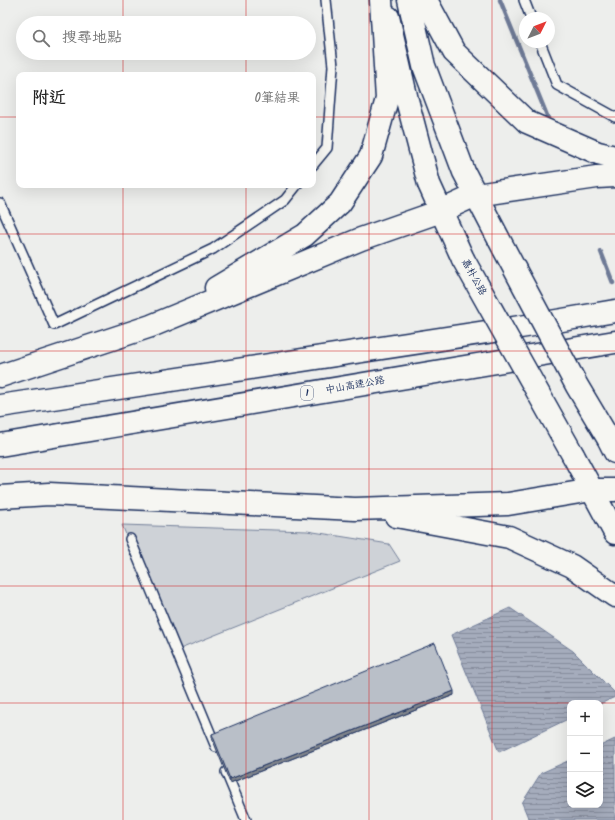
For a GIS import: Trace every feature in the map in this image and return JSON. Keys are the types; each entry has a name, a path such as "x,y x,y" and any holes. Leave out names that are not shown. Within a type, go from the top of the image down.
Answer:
{"main road":[{"name":"嘉朴公路","path":"383,0 429,184 463,259 615,532"},
{"path":"152,326 305,235 340,203 371,156 387,99 383,0"},
{"path":"409,0 424,66 464,172 577,386 612,445"},
{"path":"426,0 454,52 527,122 598,153 615,157"},
{"path":"0,376 152,326 362,239 441,211 476,195 597,177 615,176"},
{"path":"0,406 533,325 615,311"},
{"name":"中山高速公路","path":"0,445 615,342"},
{"path":"0,497 49,494 355,509 508,504 592,490 615,490"},
{"path":"355,509 509,537 572,566 615,596"}],"lane":[{"path":"316,161 327,148 333,66 326,0"},
{"path":"524,0 529,12"},
{"path":"542,48 557,86 615,117"},
{"path":"0,203 54,325 214,250 285,200 295,188"},
{"path":"130,539 246,820"}],"shaded area":[{"path":"122,525 307,531 389,544 400,561 175,651"}],"water":[{"path":"510,608 573,651 615,693 615,697 603,703 603,700 567,700 567,719 499,752 451,635"},
{"path":"615,739 615,820 529,820 522,803 541,773 567,761 567,808 603,808 603,745"}],"building":[{"path":"435,643 454,691 230,779 212,734"}],"waterway":[{"path":"500,0 548,118"},
{"path":"601,252 613,283"}]}
